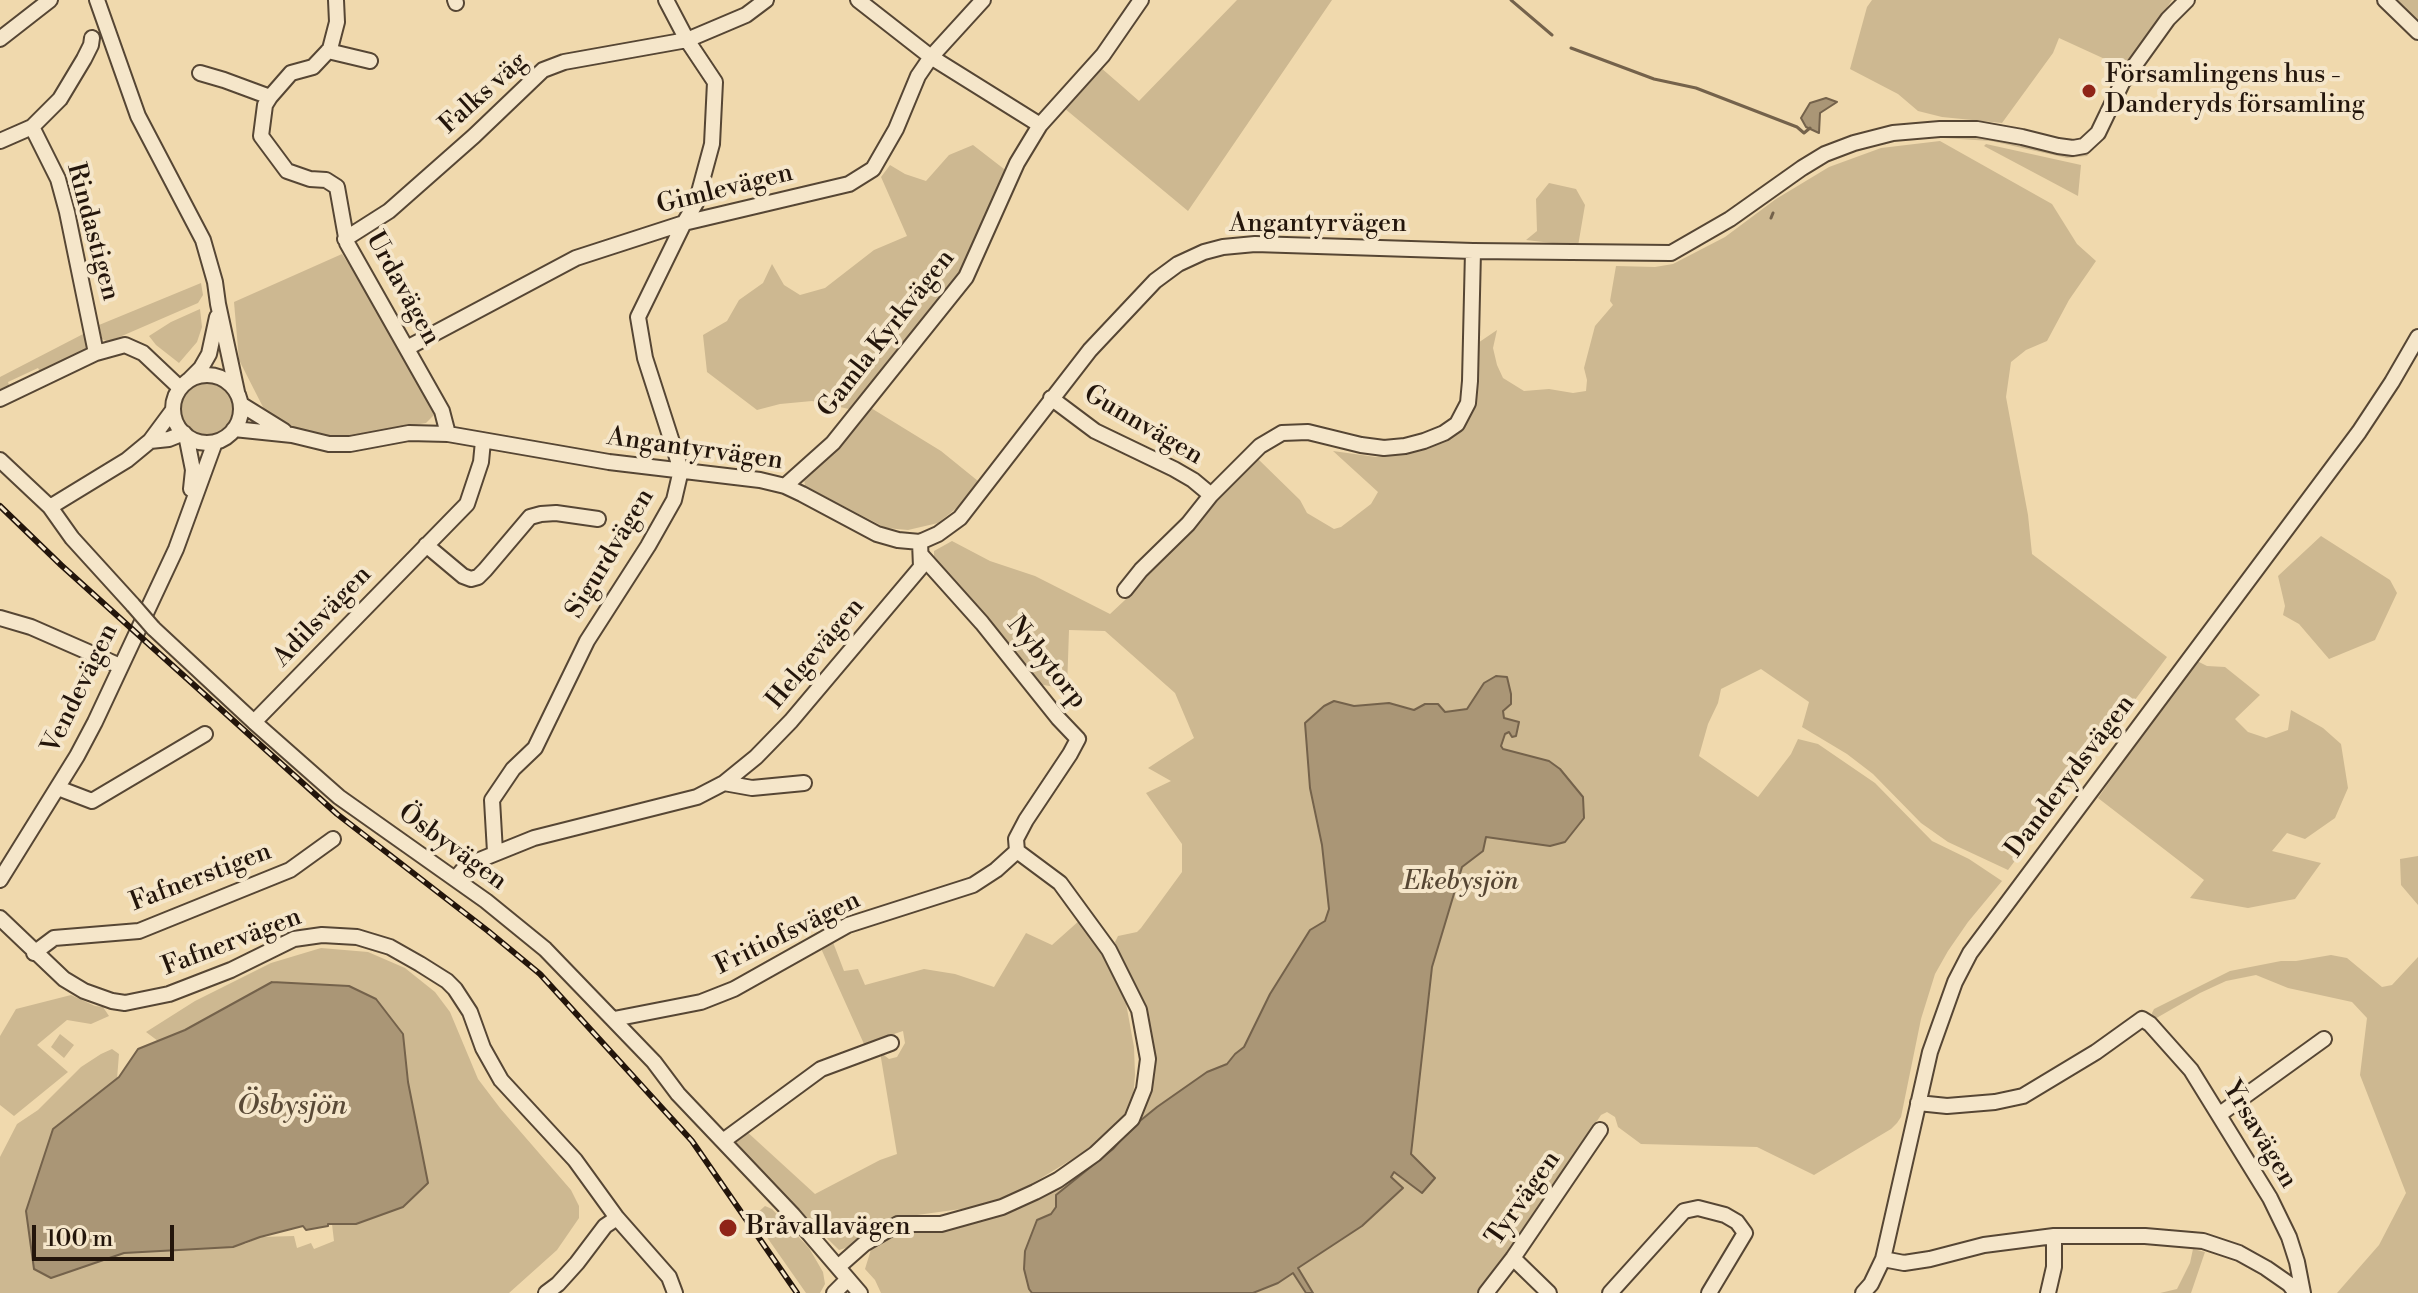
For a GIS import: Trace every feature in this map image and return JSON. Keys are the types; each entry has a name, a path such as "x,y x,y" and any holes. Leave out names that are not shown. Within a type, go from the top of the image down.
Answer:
{"street":[{"path":"0,39 50,0"},
{"path":"97,0 138,116 203,240 215,282 239,399 234,429 215,442 201,442 185,434 175,420 174,398 201,368 209,354 214,340 218,304"},
{"path":"200,73 270,97 291,73 313,67 328,51 337,22 336,0"},
{"name":"Sigurdvägen","path":"495,852 492,800 513,769 535,748 587,641 674,500 681,470 645,358 638,317 696,203 712,144 715,82 687,40 666,0"},
{"name":"Falks väg","path":"345,239 401,202 543,70 576,59 687,40 746,15 766,0"},
{"path":"858,0 931,57 1040,125"},
{"name":"Gimlevägen","path":"407,348 576,258 684,223 849,184 873,169 896,129 918,76 931,57 983,0"},
{"name":"Gamla Kyrkvägen","path":"785,486 833,443 966,277 1017,163 1040,125 1103,55 1141,0"},
{"name":"Angantyrvägen","path":"234,429 292,435 329,444 350,444 409,433 448,434 609,462 760,480 785,486 877,534 921,549 960,518 1090,350 1155,281 1178,264 1204,252 1255,244 1671,253 1720,225 1773,186 1825,154 1854,143 1893,133 1977,129 2058,146 2084,146 2098,133 2122,83 2168,19 2187,0"},
{"path":"2385,0 2418,32"},
{"path":"0,141 32,127 60,99 84,59 92,38"},
{"path":"328,51 370,61"},
{"name":"Urdavägen","path":"270,97 265,105 261,136 287,171 310,179 326,180 337,187 345,239 442,411 448,434"},
{"name":"Rindastigen","path":"32,127 58,179 96,353"},
{"path":"1125,590 1260,446 1282,433 1308,432 1384,448 1424,441 1457,424 1468,403 1473,251"},
{"name":"Danderydsvägen","path":"1866,1292 1883,1259 1930,1052 1955,982 1970,953 2359,432 2418,337"},
{"path":"0,399 96,353 125,345 143,353 184,384"},
{"path":"184,384 198,376 221,378 239,399"},
{"name":"Gunnvägen","path":"1051,398 1095,431 1174,469 1211,495"},
{"name":"Angantyrvägen","path":"239,399 292,435"},
{"path":"50,507 127,460 150,441 173,410"},
{"path":"150,441 185,434"},
{"name":"Vendevägen","path":"185,434 193,470 190,510"},
{"name":"Adilsvägen","path":"254,722 467,504 481,462 483,441"},
{"name":"Vendevägen","path":"0,880 95,722 176,549 215,442"},
{"name":"Ösbyvägen","path":"0,460 50,507 72,538 153,628 254,722 339,797 486,901 545,949 654,1062 678,1094 793,1215 860,1293"},
{"path":"426,545 463,576 471,579 485,570 530,517 556,513 598,519"},
{"name":"Helgevägen","path":"455,879 467,865 534,838 697,797 724,783 756,757 791,721 921,567 921,549"},
{"name":"Nybytorp","path":"921,549 1078,739 1026,820 1016,839 1017,851"},
{"path":"0,618 31,627 120,666"},
{"path":"58,788 92,801 205,734"},
{"name":"Helgevägen","path":"724,783 752,788 804,783"},
{"name":"Fafnerstigen","path":"34,953 54,938 139,931 290,870 333,839"},
{"path":"834,1293 843,1273 864,1244 898,1224 941,1224 1002,1207 1047,1186 1095,1154 1132,1119 1144,1089 1148,1059 1139,1010 1109,950 1060,883 1017,851"},
{"name":"Fritiofsvägen","path":"614,1019 701,1002 734,989 848,925 973,885 1017,851"},
{"name":"Fafnervägen","path":"0,918 64,979 84,991 125,1003 169,994 231,970 294,939 322,935 357,937 390,947 455,989 470,1012 483,1048 501,1080 575,1160 617,1218 669,1277 675,1293"},
{"name":"Yrsavägen","path":"1918,1103 1947,1106 2023,1096 2096,1052 2142,1019 2191,1070 2270,1198 2289,1237 2303,1293"},
{"path":"2220,1114 2324,1039"},
{"path":"723,1141 821,1069 891,1043"},
{"name":"Tyrvägen","path":"1486,1293 1600,1130"},
{"path":"1610,1293 1684,1211 1698,1208 1725,1215 1737,1222 1745,1233 1709,1293"},
{"path":"546,1293 577,1263 605,1226 617,1218"},
{"path":"2048,1293 2054,1267 2054,1236"},
{"path":"1883,1259 1904,1263 1984,1245 2054,1236 2145,1236 2203,1241 2239,1253 2289,1284 2296,1293"},
{"path":"1513,1258 1549,1293"}],"green space":[{"path":"1237,0 1332,0 1188,211 1064,108 1100,67 1139,101"},
{"path":"1872,0 2172,0 2122,74 2107,60 2059,38 2053,53 2002,123 1942,117 1918,111 1898,94 1850,69 1867,7"},
{"path":"2394,0 2418,0 2418,22"},
{"path":"1942,134 1981,135 2072,154 2085,153 2094,147 2087,156 2067,158 1991,141 1943,138"},
{"name":"Ekebysjön","path":"1940,141 2052,204 2077,244 2096,261 2069,300 2047,341 2026,350 2011,362 2006,397 2028,515 2032,554 2167,657 2008,870 1948,842 1921,823 1873,774 1802,727 1809,702 1761,669 1721,689 1699,756 1758,797 1791,754 1798,739 1818,744 1875,783 1932,841 1969,859 2002,881 1968,922 1935,974 1921,1019 1901,1117 1897,1123 1814,1175 1757,1147 1641,1144 1618,1127 1615,1117 1607,1112 1593,1127 1581,1155 1478,1293 881,1293 865,1269 873,1243 897,1230 1017,1205 1118,1135 1145,1081 1136,1005 1115,942 1118,936 1137,932 1141,928 1182,872 1182,844 1146,793 1171,781 1148,768 1194,738 1175,693 1105,631 1069,630 1067,689 1038,684 934,558 934,551 952,541 990,561 1035,576 1110,614 1257,458 1300,500 1307,513 1334,529 1341,527 1371,504 1378,492 1333,451 1376,457 1428,449 1459,431 1471,407 1475,345 1497,330 1493,348 1503,378 1524,391 1586,391 1584,368 1595,326 1613,305 1610,301 1616,266 1673,264 1725,237 1776,199 1829,167 1881,148"},
{"path":"973,145 1004,169 1004,176 962,274 861,401 849,409 812,401 757,410 707,372 703,335 727,321 739,300 763,283 772,264 784,285 800,295 825,288 874,250 907,236 881,177 890,165 926,181 949,155"},
{"path":"1984,146 2081,165 2078,196"},
{"path":"1549,183 1576,189 1585,205 1578,246 1526,240 1537,231 1536,199"},
{"path":"342,254 392,331 426,393 434,415 426,423 346,437 312,436 278,423 264,409 239,360 234,302"},
{"path":"201,283 203,295 198,303 108,342 102,339 99,325"},
{"path":"200,309 202,327 197,342 179,363 149,336"},
{"path":"87,332 92,347 86,352 42,375 38,368 8,382 10,388 0,391 0,377"},
{"path":"207,381 227,389 235,409 227,429 207,437 187,429 179,409 187,389"},
{"path":"871,408 941,451 978,481 958,507 938,523 908,530 886,528 805,486 804,479 839,449"},
{"path":"2321,536 2390,580 2397,593 2375,640 2329,659 2299,624 2283,615 2285,606 2278,576"},
{"path":"2195,660 2207,666 2225,667 2260,695 2235,719 2248,732 2266,738 2288,730 2291,710 2323,728 2341,744 2348,788 2335,818 2305,839 2287,833 2272,851 2321,863 2295,899 2248,908 2190,898 2204,880 2098,798"},
{"path":"2418,856 2418,905 2401,885 2400,859"},
{"path":"1080,920 1097,939 1126,1003 1134,1047 1135,1075 1133,1098 1125,1114 1087,1150 1025,1188 983,1206 895,1218 839,1250 730,1143 745,1130 815,1194 897,1154 880,1052 889,1059 897,1057 905,1043 903,1031 864,1044 819,944 831,937 844,971 858,969 865,985 924,969 955,974 994,987 1026,933 1052,945"},
{"path":"321,948 368,952 405,968 435,992 450,1012 478,1079 571,1190 579,1206 579,1218 557,1250 509,1293 0,1293 0,1157 17,1124 38,1110 81,1067 112,1049 119,1054 117,1079 53,1129 26,1211 35,1270 51,1278 124,1253 245,1244 260,1237 294,1236 297,1248 311,1243 314,1249 334,1241 332,1224 356,1224 408,1082 403,1034 185,1030 158,1041 146,1032 195,1001 271,963"},
{"path":"2331,955 2347,958 2382,987 2392,985 2418,957 2418,1293 2337,1293 2379,1245 2406,1193 2360,1075 2367,1018 2352,1002 2288,988 2256,975 2226,981 2153,1020 2154,1009 2230,971"},
{"path":"71,995 103,1007 109,1016 91,1024 67,1020 37,1045 68,1072 14,1116 0,1105 0,1036 16,1009"},
{"path":"60,1034 74,1045 64,1058 51,1047"},
{"path":"765,1206 772,1209 809,1248 823,1272 825,1284 820,1293 806,1293 764,1233 767,1230 756,1214"},
{"path":"2193,1249 2205,1252 2191,1293 2160,1293 2177,1289 2190,1263"}],"water":[{"path":"1826,98 1837,102 1820,113 1819,133 1806,127 1801,118 1810,103"},
{"name":"Ekebysjön","path":"1496,676 1507,677 1511,694 1511,704 1503,711 1504,718 1519,722 1516,736 1512,737 1509,732 1505,734 1501,746 1549,761 1560,769 1583,797 1584,818 1565,842 1550,846 1486,837 1483,851 1462,867 1432,967 1411,1154 1435,1178 1422,1193 1394,1172 1391,1177 1403,1188 1362,1226 1298,1268 1313,1293 1306,1293 1293,1273 1253,1293 1032,1293 1024,1269 1025,1251 1037,1220 1051,1214 1056,1207 1056,1195 1113,1149 1130,1129 1157,1107 1207,1072 1227,1064 1244,1047 1270,994 1310,930 1325,921 1329,909 1322,845 1310,788 1305,723 1334,701 1354,706 1389,703 1414,710 1425,704 1438,704 1445,712 1467,709 1484,683"},
{"name":"Ösbysjön","path":"272,982 349,986 376,999 403,1034 408,1082 428,1183 403,1207 356,1224 328,1224 306,1230 303,1226 233,1247 124,1253 51,1278 34,1269 26,1211 53,1129 119,1077 138,1049 185,1030"}],"waterway":[{"path":"1511,0 1552,35"},
{"path":"1571,48 1654,79 1696,88 1797,127 1804,133 1810,128"},
{"path":"1771,218 1773,213"}],"railway":[{"path":"0,506 337,814 540,974 692,1141 797,1293"}],"place":[{"name":"Församlingens hus - Danderyds församling","path":"2089,91"},
{"name":"Bråvallavägen","path":"728,1228"}]}
